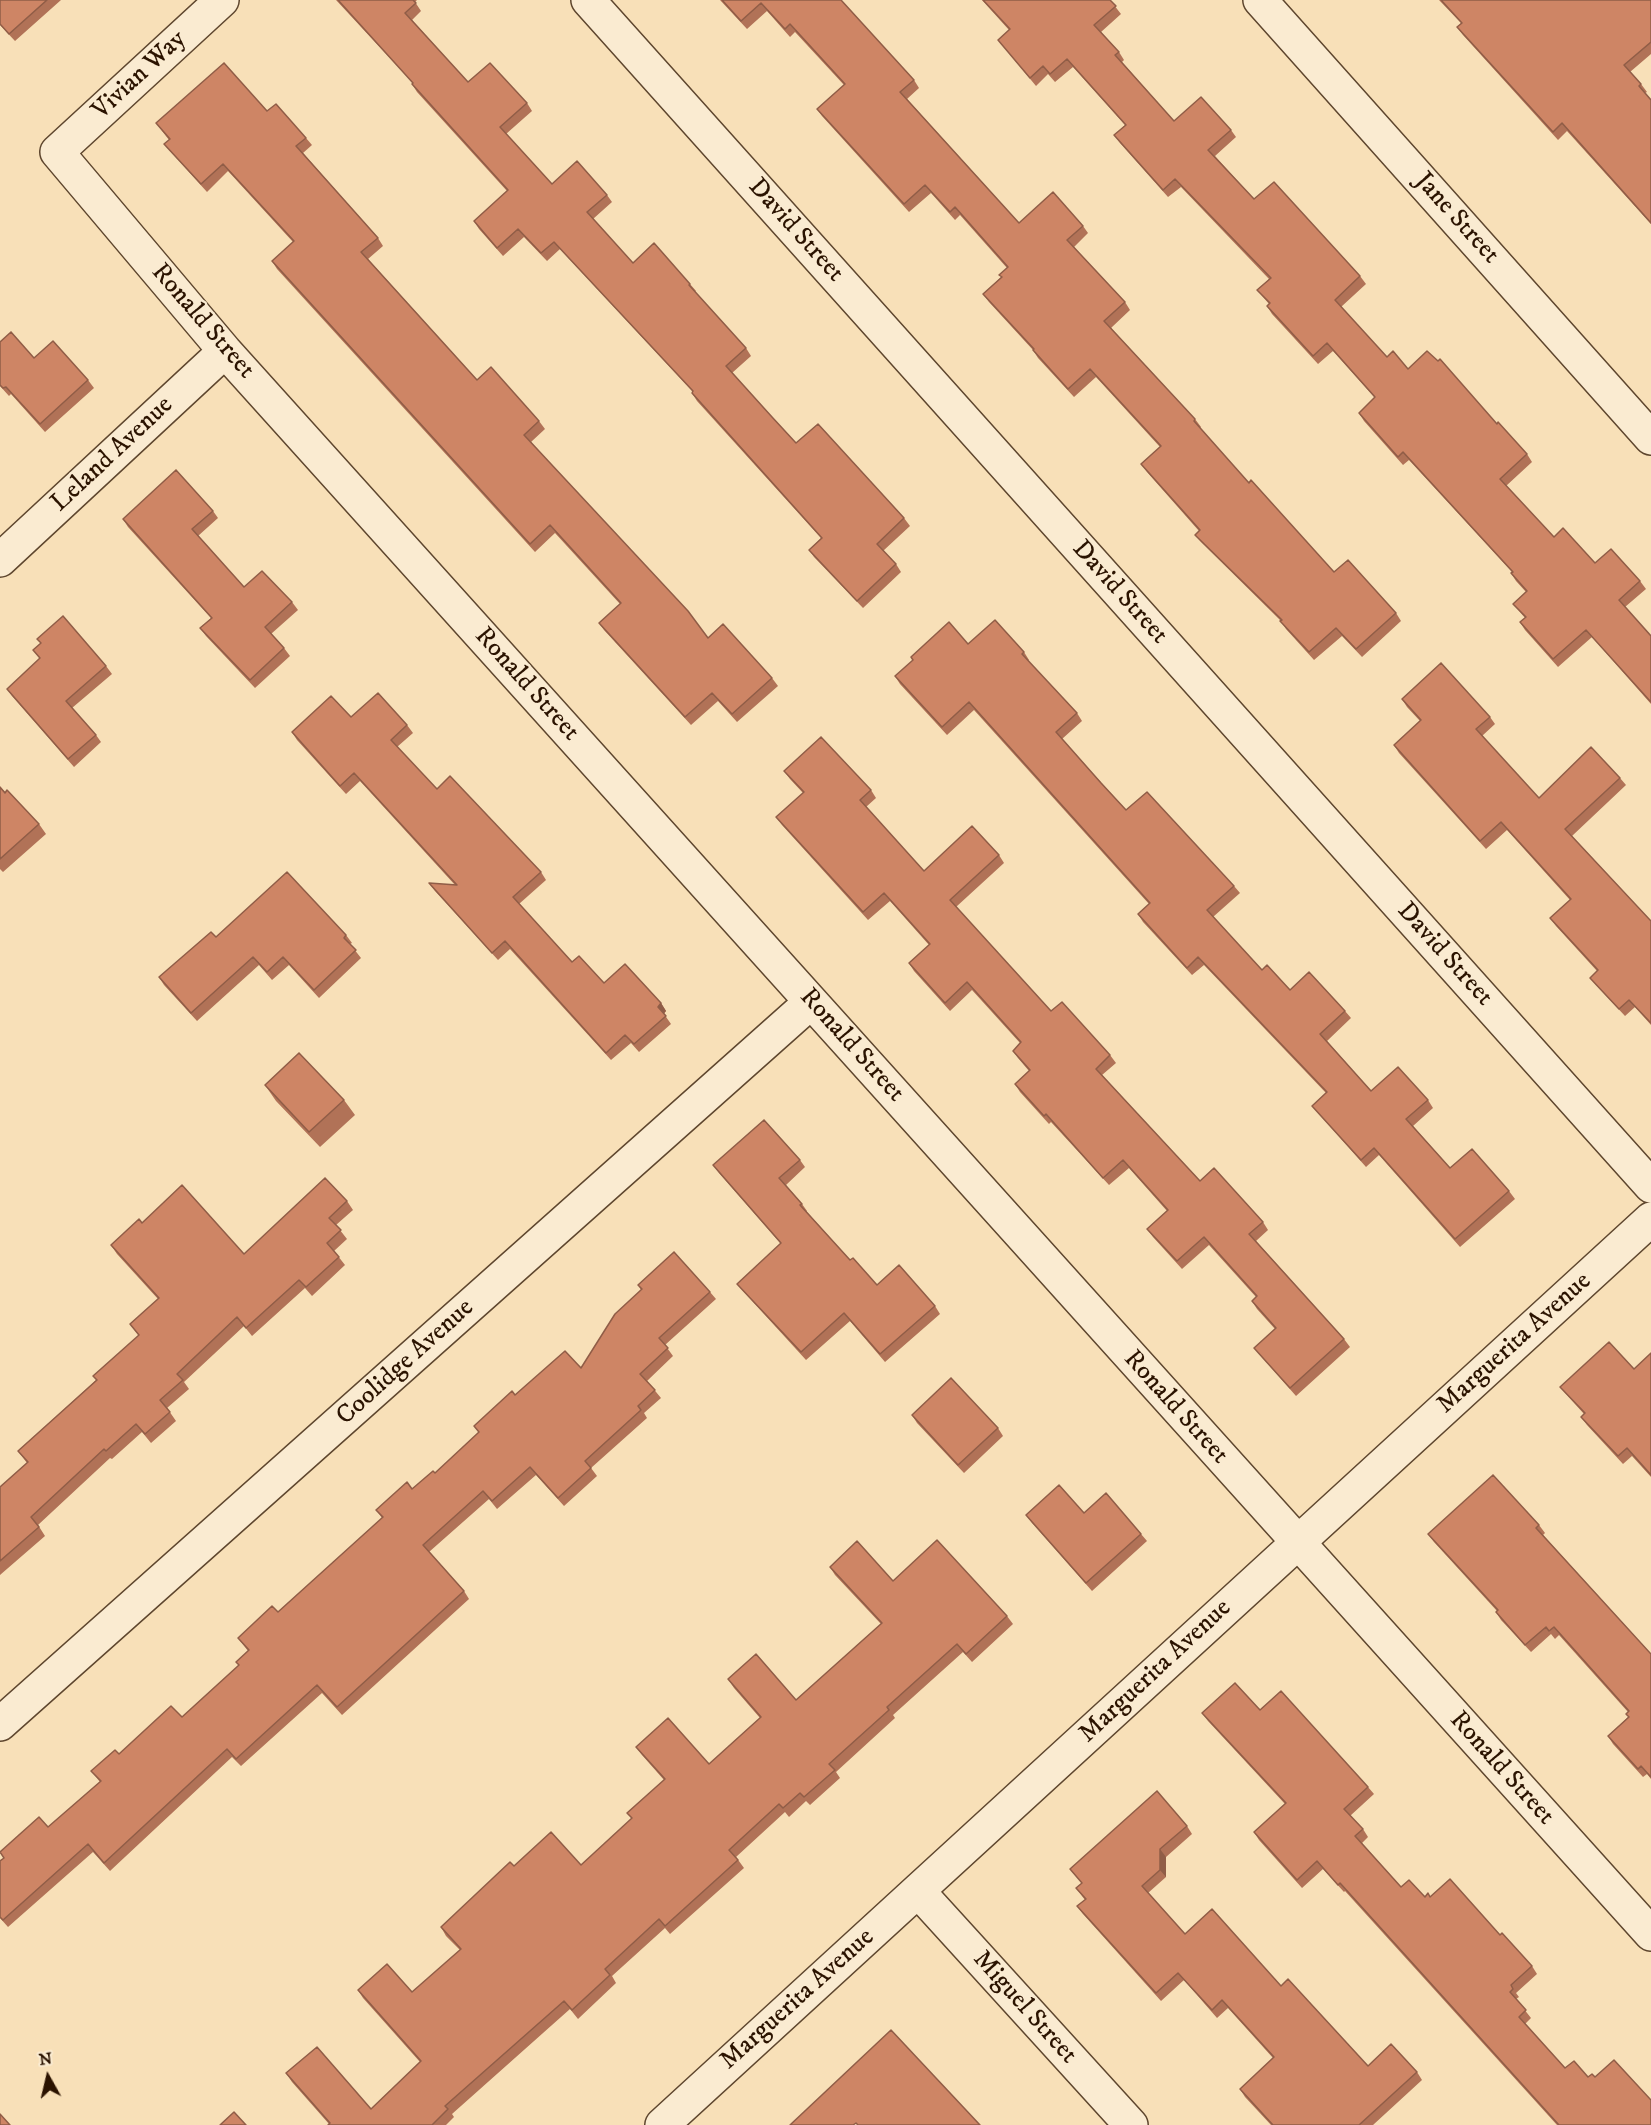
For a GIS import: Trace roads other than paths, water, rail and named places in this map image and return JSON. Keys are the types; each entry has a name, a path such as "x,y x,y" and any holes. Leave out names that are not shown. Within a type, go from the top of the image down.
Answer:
{"street":[{"name":"Vivian Way","path":"57,152 222,0"},
{"name":"David Street","path":"588,0 1651,1186"},
{"name":"Jane Street","path":"1260,0 1651,438"},
{"name":"Ronald Street","path":"57,152 225,351 1651,1934"},
{"name":"Leland Avenue","path":"0,560 225,351"},
{"name":"Coolidge Avenue","path":"0,1724 811,1002"},
{"name":"Marguerita Avenue","path":"662,2125 1651,1219"},
{"name":"Miguel Street","path":"918,1891 1131,2125"}]}
